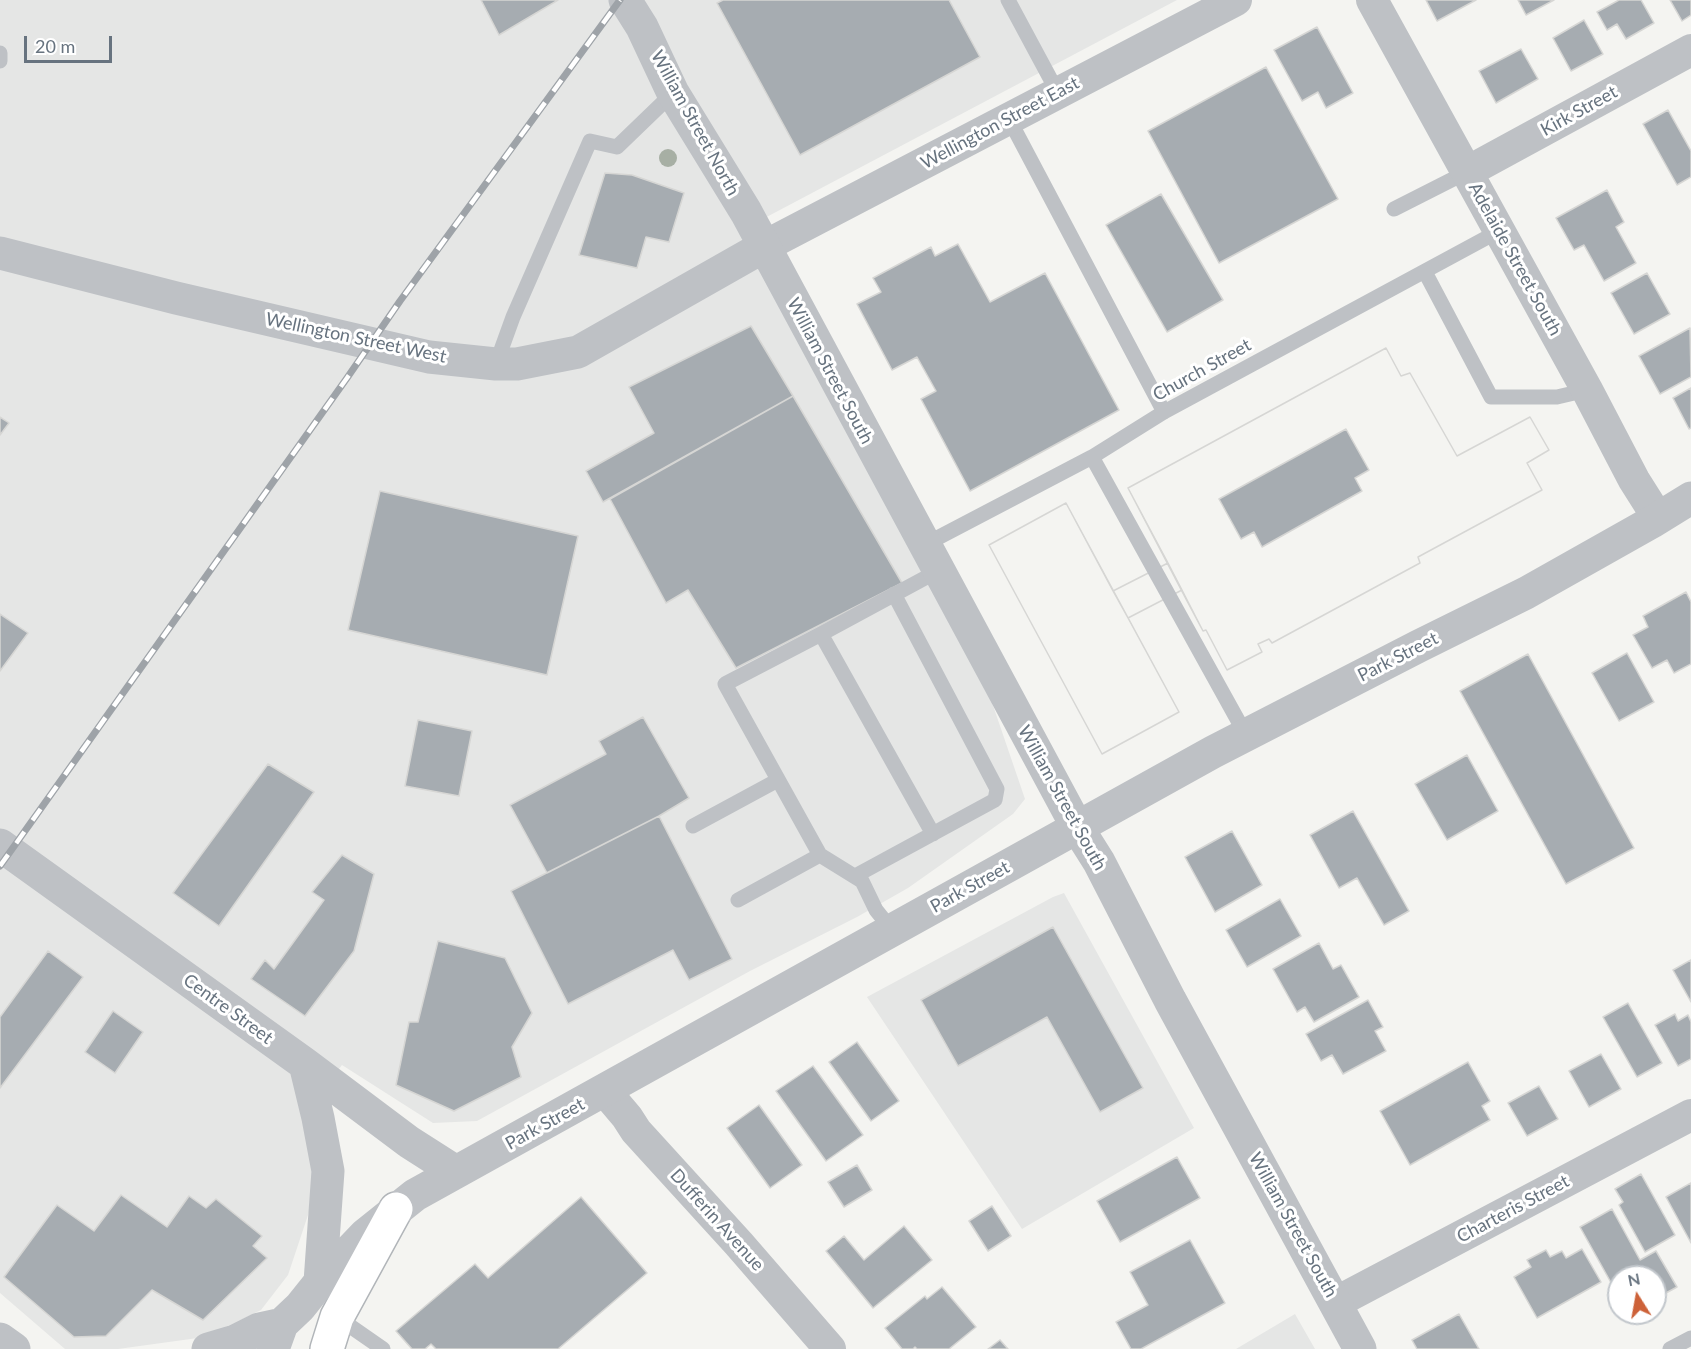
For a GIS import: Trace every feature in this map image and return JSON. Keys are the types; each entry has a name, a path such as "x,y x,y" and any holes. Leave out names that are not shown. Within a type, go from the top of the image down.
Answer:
{"main road":[{"path":"327,1349 337,1317 396,1209"}],"street":[{"name":"William Street North","path":"625,0 642,27 673,93 746,213 763,247"},
{"name":"Wellington Street East","path":"763,247 1236,0"},
{"name":"Adelaide Street South","path":"1372,0 1587,390 1634,480 1658,518"},
{"name":"Kirk Street","path":"1467,172 1691,50"},
{"name":"Wellington Street West","path":"0,253 176,298 429,357 517,364 578,352 763,247"},
{"name":"William Street South","path":"763,247 1077,827 1099,862 1170,1000 1360,1349"},
{"name":"Park Street","path":"208,1349 235,1341 259,1329 277,1336 320,1282 365,1235 415,1195 1077,827 1246,735 1526,593 1691,498"},
{"name":"Centre Street","path":"0,845 409,1142 456,1172"},
{"path":"305,1065 328,1171 320,1282"},
{"name":"Dufferin Avenue","path":"604,1091 636,1131 740,1244 830,1349"},
{"name":"Charteris Street","path":"1335,1303 1691,1115"},
{"path":"0,1339 14,1349"}],"lane":[{"path":"1008,0 1058,93"},
{"path":"0,53 0,61"},
{"path":"496,364 513,317 590,141 617,147 673,93"},
{"path":"1009,119 1164,412"},
{"path":"1394,209 1467,172"},
{"name":"Church Street","path":"778,780 725,684 894,594 931,558 1164,412 1499,231"},
{"path":"1425,272 1491,397 1557,397 1587,390"},
{"path":"1092,457 1246,735"},
{"path":"855,876 995,800 997,789 894,594"},
{"path":"821,634 933,834"},
{"path":"693,826 778,780 820,855 862,881 876,909 892,930"},
{"path":"738,900 820,855"},
{"path":"337,1317 383,1349"},
{"path":"1670,1349 1691,1338"}],"shaded area":[{"path":"0,0 1177,0 742,230 985,682 1025,799 1013,814 908,888 857,917 750,971 477,1121 433,1123 342,1065 307,1110 317,1188 288,1275 261,1310 205,1337 118,1349 65,1349 0,1293"},
{"path":"1064,893 1194,1128 1022,1229 867,997"},
{"path":"1295,1314 1315,1349 1236,1349"}],"building":[{"path":"481,0 558,0 499,35"},
{"path":"723,0 949,0 980,57 800,155 717,3"},
{"path":"1426,0 1476,0 1437,21"},
{"path":"1518,0 1554,0 1526,15"},
{"path":"1619,0 1641,0 1654,23 1626,39 1617,24 1607,30 1597,12"},
{"path":"1670,0 1691,0 1691,15 1682,21"},
{"path":"1584,20 1603,54 1571,71 1553,38"},
{"path":"1317,27 1353,93 1326,108 1318,92 1302,101 1274,50"},
{"path":"1521,49 1538,79 1496,103 1479,71"},
{"path":"1266,67 1338,199 1219,263 1148,131"},
{"path":"1668,110 1691,151 1691,177 1677,185 1643,124"},
{"path":"605,173 632,175 684,193 669,242 646,237 637,268 579,255"},
{"path":"1607,190 1624,222 1616,227 1636,263 1604,281 1584,245 1574,250 1556,218"},
{"path":"1161,194 1223,300 1167,332 1106,225"},
{"path":"958,244 990,302 1045,273 1119,410 970,491 921,399 936,391 917,357 892,370 857,304 881,292 873,278 931,247 935,256"},
{"path":"1647,273 1670,314 1634,334 1611,293"},
{"path":"751,326 793,396 603,502 586,471 654,433 629,387"},
{"path":"1690,328 1691,377 1660,394 1639,356"},
{"path":"1386,348 1401,376 1410,373 1457,456 1530,417 1549,450 1527,463 1542,490 1418,557 1420,563 1272,643 1269,639 1258,644 1262,652 1227,670 1182,590 1128,618 1179,712 1102,754 989,545 1066,503 1113,591 1168,563 1128,488","holes":["1346,429 1369,470 1355,478 1362,491 1262,547 1254,532 1241,539 1219,499"]},
{"path":"1386,348 1401,376 1410,373 1457,456 1530,417 1549,450 1527,463 1542,490 1418,557 1420,563 1272,643 1269,639 1258,644 1262,652 1227,670 1206,630 1203,631 1128,488"},
{"path":"1691,388 1691,428 1689,429 1673,398"},
{"path":"793,396 902,583 736,668 688,590 666,603 610,499"},
{"path":"0,417 9,423 0,435"},
{"path":"380,491 578,536 547,675 348,630"},
{"path":"1066,503 1179,712 1102,754 989,545"},
{"path":"1168,563 1182,590 1128,618 1113,591"},
{"path":"1686,592 1691,602 1691,664 1674,673 1667,660 1652,668 1633,635 1648,627 1643,616"},
{"path":"0,614 28,633 0,671"},
{"path":"1627,653 1654,702 1619,721 1592,673"},
{"path":"1528,654 1634,848 1566,884 1460,691"},
{"path":"643,717 689,798 659,816 547,873 510,805 606,754 599,741"},
{"path":"418,720 472,731 459,796 405,786"},
{"path":"1467,755 1498,811 1447,840 1415,784"},
{"path":"268,764 314,792 219,926 173,893"},
{"path":"1353,811 1409,911 1384,925 1357,878 1339,888 1310,835"},
{"path":"659,816 732,959 689,980 673,950 568,1004 511,891"},
{"path":"1232,831 1262,885 1215,912 1185,857"},
{"path":"342,855 374,874 354,951 305,1016 251,979 265,960 274,969 324,900 312,892"},
{"path":"1280,899 1301,936 1247,967 1226,930"},
{"path":"1053,927 1143,1088 1100,1112 1047,1017 958,1066 921,1000"},
{"path":"438,941 505,958 532,1013 512,1047 521,1077 454,1111 396,1085 409,1022 418,1022"},
{"path":"1319,943 1333,969 1341,965 1359,997 1314,1022 1305,1007 1297,1012 1273,969"},
{"path":"48,951 83,977 0,1088 0,1017"},
{"path":"1691,960 1691,1002 1673,970"},
{"path":"1368,1000 1383,1027 1375,1031 1386,1051 1343,1074 1332,1055 1321,1061 1306,1034"},
{"path":"1628,1003 1662,1063 1637,1077 1603,1017"},
{"path":"113,1011 143,1032 115,1073 85,1052"},
{"path":"1675,1014 1678,1021 1688,1015 1691,1022 1691,1059 1678,1066 1655,1025"},
{"path":"857,1042 899,1101 871,1121 829,1062"},
{"path":"1601,1054 1621,1089 1589,1107 1569,1071"},
{"path":"1468,1062 1490,1101 1482,1106 1490,1120 1410,1165 1380,1111"},
{"path":"813,1066 863,1135 826,1161 776,1091"},
{"path":"1539,1086 1558,1119 1527,1136 1508,1103"},
{"path":"759,1105 802,1165 770,1188 727,1128"},
{"path":"1177,1157 1200,1198 1120,1242 1097,1201"},
{"path":"857,1165 872,1190 844,1207 828,1182"},
{"path":"1641,1174 1675,1235 1645,1252 1619,1205 1623,1202 1615,1189"},
{"path":"1691,1183 1691,1243 1666,1197"},
{"path":"121,1195 167,1227 189,1196 206,1208 216,1199 262,1236 253,1246 267,1258 203,1320 152,1290 106,1336 74,1337 4,1277 57,1205 94,1231"},
{"path":"581,1197 647,1273 558,1349 436,1349 431,1344 425,1349 412,1349 396,1331 475,1264 488,1278"},
{"path":"992,1206 1011,1236 988,1251 969,1221"},
{"path":"1612,1209 1640,1260 1656,1251 1664,1265 1607,1265 1607,1275 1580,1227"},
{"path":"904,1226 932,1260 873,1308 826,1251 844,1236 864,1260"},
{"path":"1190,1240 1225,1303 1141,1349 1131,1349 1116,1322 1148,1305 1130,1272"},
{"path":"1582,1249 1601,1282 1537,1318 1514,1277 1531,1267 1527,1260 1546,1250 1550,1257 1562,1251 1566,1258"},
{"path":"1667,1270 1677,1287 1667,1292"},
{"path":"942,1287 976,1327 949,1349 917,1349 915,1347 902,1349 885,1328 925,1296 927,1299"},
{"path":"1459,1314 1479,1349 1417,1349 1412,1340"},
{"path":"1000,1340 1008,1349 988,1349"}],"railway":[{"path":"0,866 400,301 620,0"}]}
